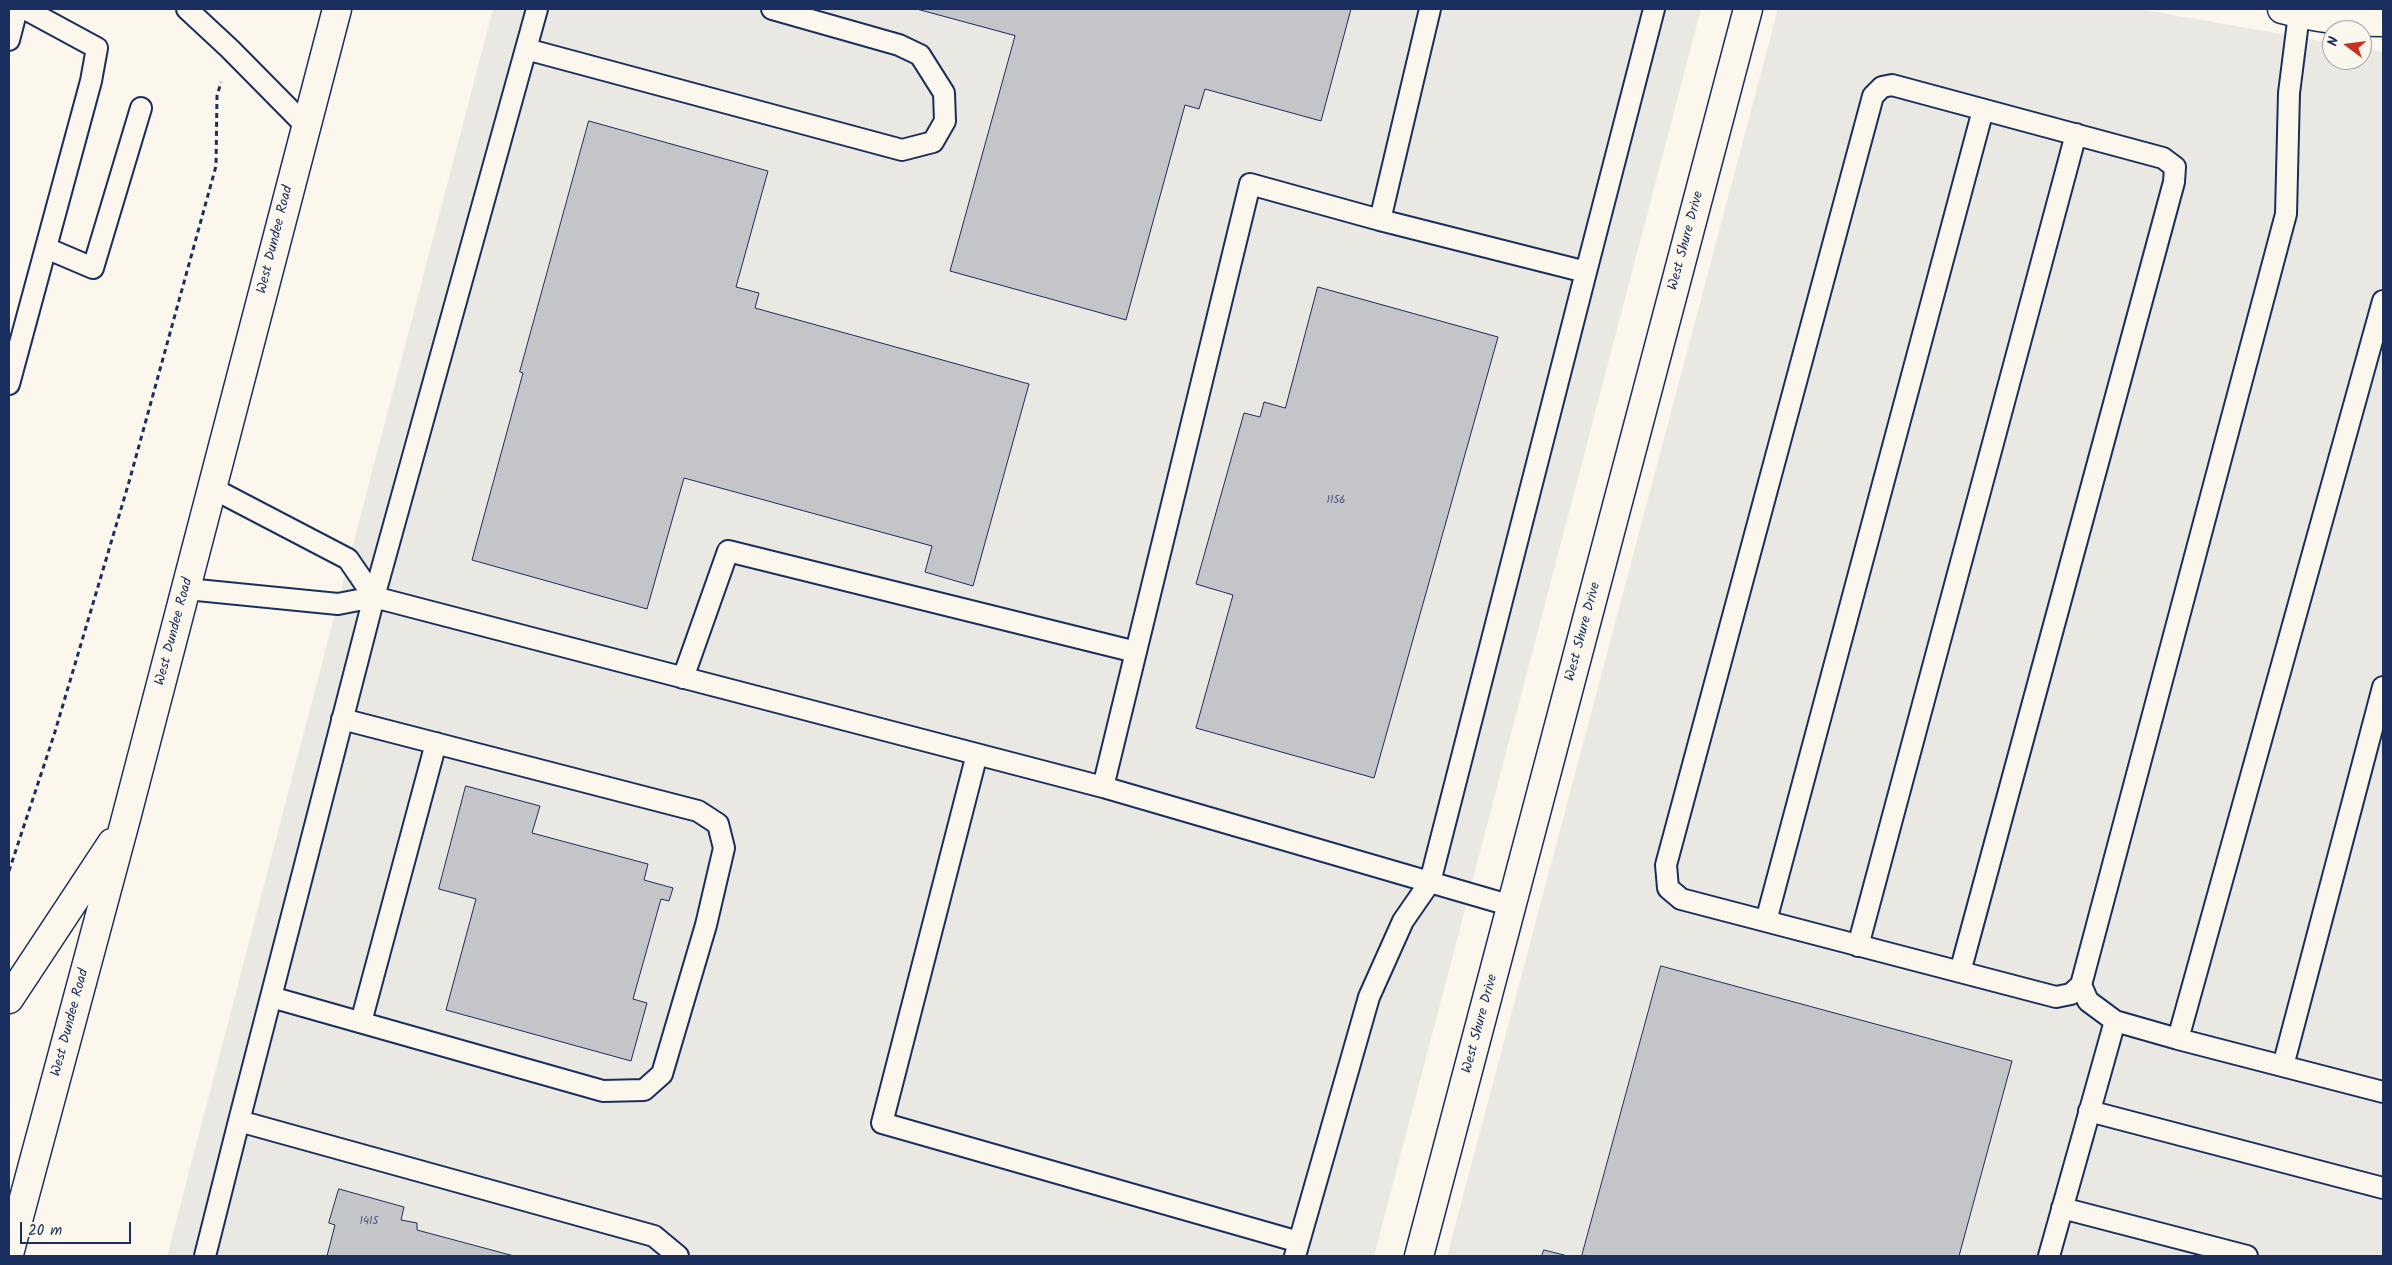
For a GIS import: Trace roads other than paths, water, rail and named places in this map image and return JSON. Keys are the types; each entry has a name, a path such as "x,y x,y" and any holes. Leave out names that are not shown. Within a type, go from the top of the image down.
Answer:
{"main road":[{"name":"West Dundee Road","path":"9,1254 187,589 337,9"},
{"name":"West Shure Drive","path":"1419,1256 1748,9"},
{"path":"2290,11 2359,22 2383,22"},
{"path":"9,999 125,822"}],"lane":[{"path":"9,40 17,9"},
{"path":"9,384 91,81 96,48 25,9"},
{"path":"187,9 230,49 306,126"},
{"path":"204,1256 374,597 537,9"},
{"path":"526,49 902,150 933,142 945,121 944,92 920,55 899,45 772,9"},
{"path":"1380,220 1430,9"},
{"path":"977,754 882,1123 1297,1249 1369,997 1403,921 1430,882 1654,9"},
{"path":"1960,972 2174,182 2174,167 2163,158 1892,86 1882,87 1873,96 1666,866 1668,888 1681,899 1858,946 2056,997 2071,994 2081,985 2286,214 2290,11"},
{"path":"46,248 93,268 142,108"},
{"path":"1766,921 1983,110"},
{"path":"1858,946 2076,134"},
{"path":"1103,787 1250,184 1380,220 1586,272"},
{"path":"2178,1039 2383,300"},
{"path":"212,488 348,559 374,597"},
{"path":"684,678 728,551 1136,652"},
{"path":"187,589 338,604 374,597 1103,787 1512,906"},
{"path":"2282,1066 2383,687"},
{"path":"271,997 603,1091 644,1090 662,1074 706,925 724,848 718,824 698,811 342,719"},
{"path":"361,1022 436,743"},
{"path":"2081,985 2088,1000 2115,1021 2383,1092"},
{"path":"2049,1256 2115,1021"},
{"path":"2089,1111 2383,1188"},
{"path":"239,1121 654,1236 678,1256"},
{"path":"2062,1208 2247,1256"}]}
